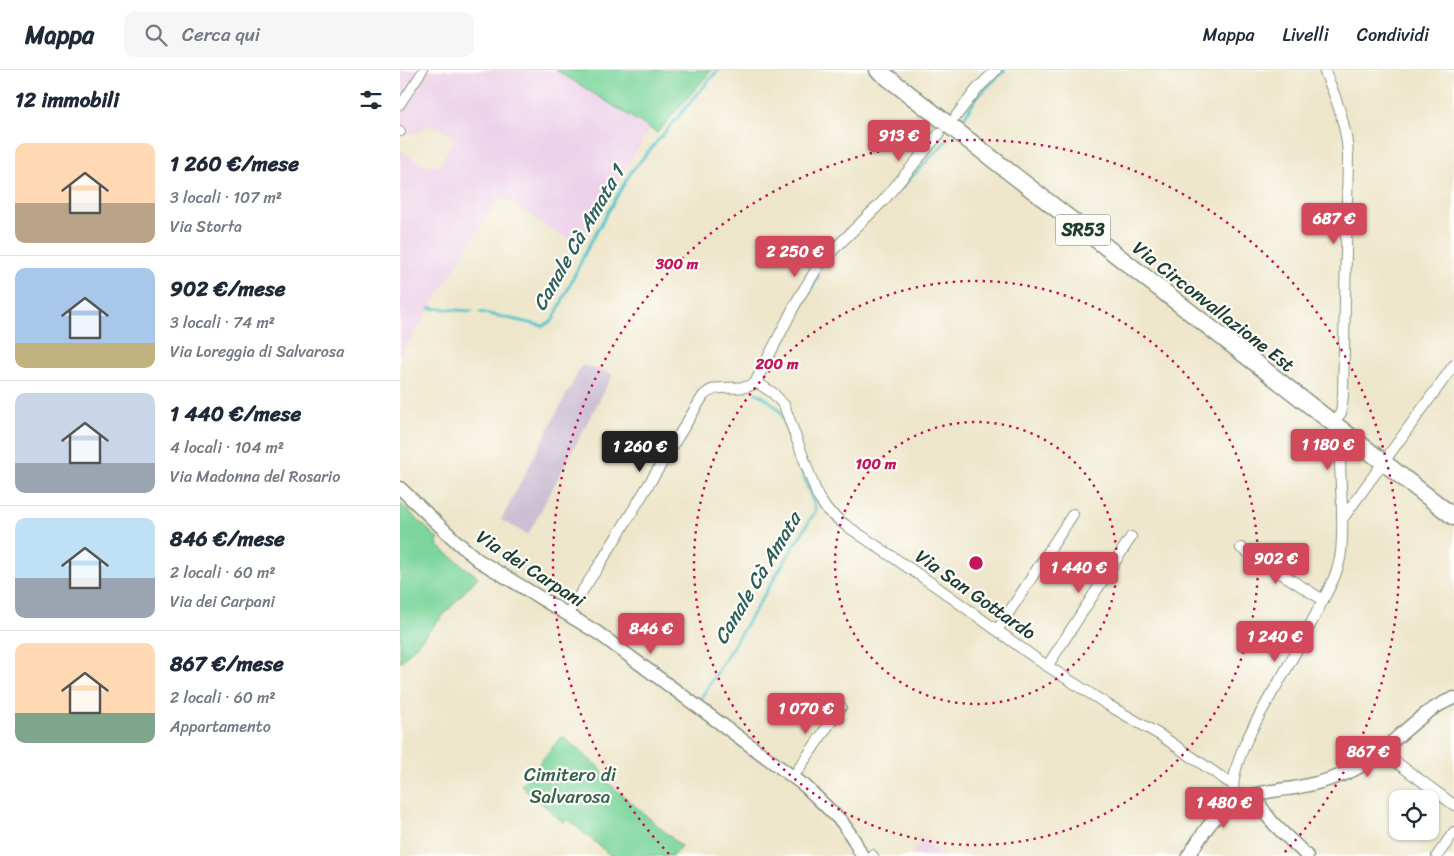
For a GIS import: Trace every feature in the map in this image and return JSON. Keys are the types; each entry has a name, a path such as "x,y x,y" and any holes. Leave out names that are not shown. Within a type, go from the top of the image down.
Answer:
{"main road":[{"name":"Via Circonvallazione Est","path":"878,70 1454,517"}],"street":[{"path":"400,105 423,70"},
{"path":"956,116 977,89 996,70"},
{"path":"1324,70 1340,113 1348,145 1343,395 1341,413 1333,424"},
{"path":"568,613 703,396 716,388 748,386 756,382 798,299 821,262 883,201 940,134"},
{"path":"1343,518 1454,365"},
{"name":"Via San Gottardo","path":"756,382 773,393 784,405 814,486 822,502 844,524 1108,705 1160,735 1227,781 1233,783"},
{"path":"1236,801 1233,783 1250,734 1315,619 1338,568 1341,554 1343,518 1340,448 1341,442 1347,434"},
{"name":"Via dei Carpani","path":"400,488 478,560 568,613 618,647 815,794 842,822 854,840 869,855"},
{"path":"998,630 1072,514"},
{"path":"1048,665 1131,536"},
{"path":"1242,548 1323,600"},
{"path":"1188,856 1220,813 1236,801 1256,795 1310,785 1342,775 1363,764 1436,707 1454,698"},
{"path":"793,777 840,707"},
{"path":"1381,751 1454,805"},
{"path":"1256,795 1260,805 1273,822 1307,856"},
{"path":"1437,856 1454,832"}],"shaded area":[{"path":"400,70 556,70 650,129 576,245 500,196 400,356 400,150 423,164 439,166 454,140 439,127 429,125 416,133 400,135"},
{"path":"582,365 613,374 528,535 501,520"},
{"path":"922,840 945,856 910,856"}],"green space":[{"path":"556,70 712,70 657,133"},
{"path":"400,503 438,539 437,544 445,552 478,577 400,663"},
{"name":"Cimitero di Salvarosa","path":"562,736 602,770 603,778 681,846 673,856 611,856 568,819 564,823 521,785"}],"waterway":[{"name":"Canale Cà Amata 1","path":"480,312 543,326 553,320 589,245 631,172 718,70"},
{"name":"Canale Cà Amata","path":"961,123 976,98 1005,70"},
{"name":"Canale Cà Amata","path":"895,194 948,139"},
{"name":"Canale Cà Amata","path":"790,326 818,277"},
{"name":"Canale Cà Amata 1","path":"430,308 472,311"},
{"name":"Canale Cà Amata","path":"700,700 816,510 781,413 770,401 756,393"}]}
